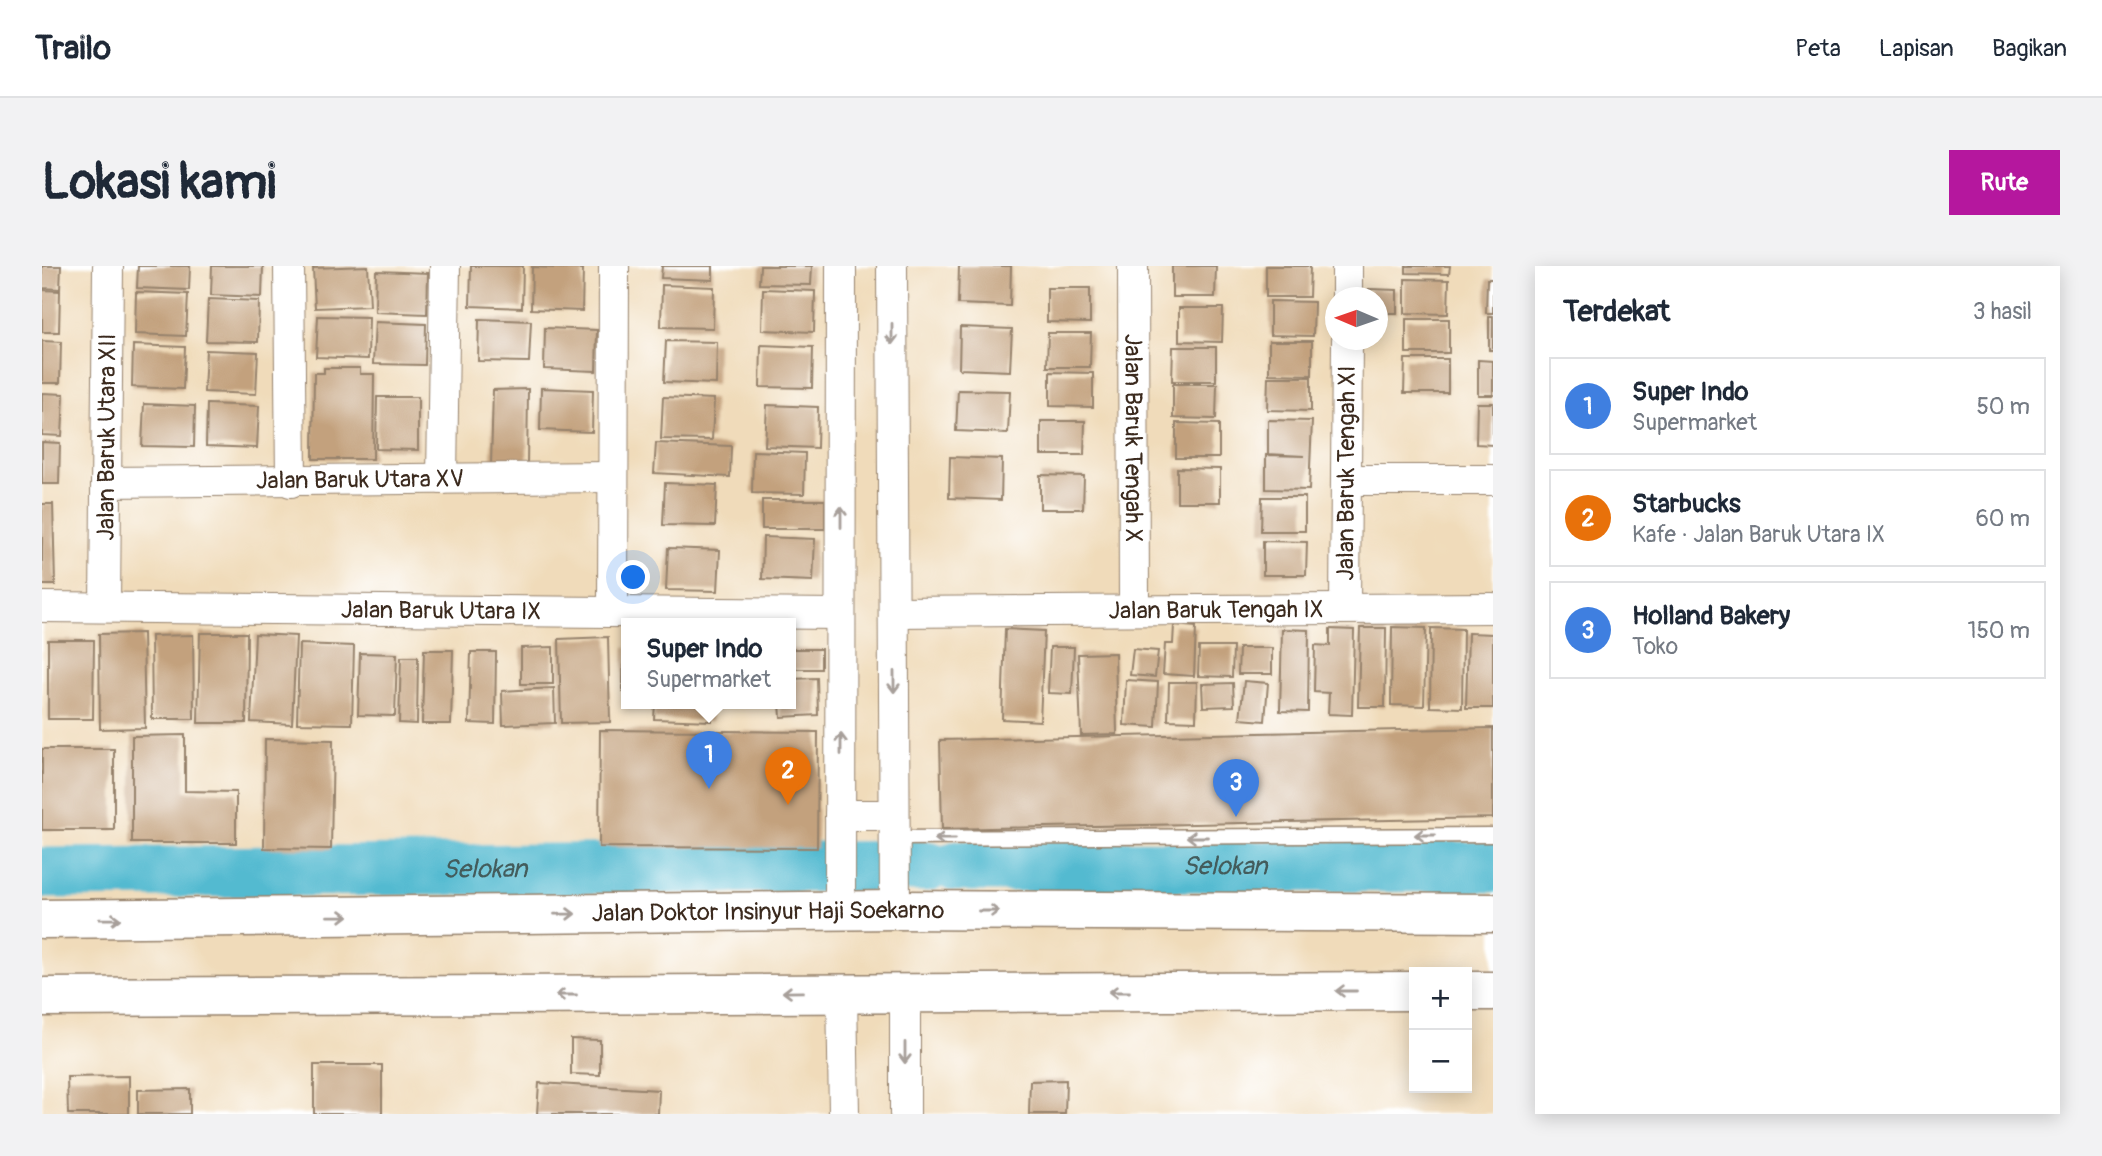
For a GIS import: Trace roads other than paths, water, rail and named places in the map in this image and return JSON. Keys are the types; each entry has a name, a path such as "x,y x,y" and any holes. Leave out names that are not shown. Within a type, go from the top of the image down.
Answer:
{"main road":[{"name":"Jalan Doktor Insinyur Haji Soekarno","path":"42,919 840,897 894,859 1493,913"},
{"path":"42,997 842,991 1409,991"},
{"path":"1472,991 1493,991"}],"street":[{"name":"Jalan Baruk Utara XII","path":"105,607 108,266"},
{"path":"289,266 291,482"},
{"path":"442,479 445,266"},
{"path":"613,611 614,266"},
{"path":"840,897 841,266"},
{"path":"892,266 894,859"},
{"name":"Jalan Baruk Tengah X","path":"1133,266 1134,610"},
{"path":"1347,287 1348,266"},
{"name":"Jalan Baruk Tengah XI","path":"1345,608 1347,350"},
{"name":"Jalan Baruk Utara XV","path":"106,482 612,477"},
{"path":"1347,480 1493,480"},
{"name":"Jalan Baruk Utara IX","path":"42,607 840,614"},
{"name":"Jalan Baruk Tengah IX","path":"894,612 1493,608"},
{"path":"840,815 894,859"},
{"path":"842,991 844,1114"},
{"path":"905,992 905,1114"}],"lane":[{"path":"894,859 1493,835"}],"waterway":[{"name":"Selokan","path":"42,873 927,866"},
{"name":"Selokan","path":"957,866 1493,867"}],"place":[{"name":"Super Indo","path":"709,789"},
{"name":"Starbucks","path":"788,805"},
{"name":"Holland Bakery","path":"1236,817"}]}
